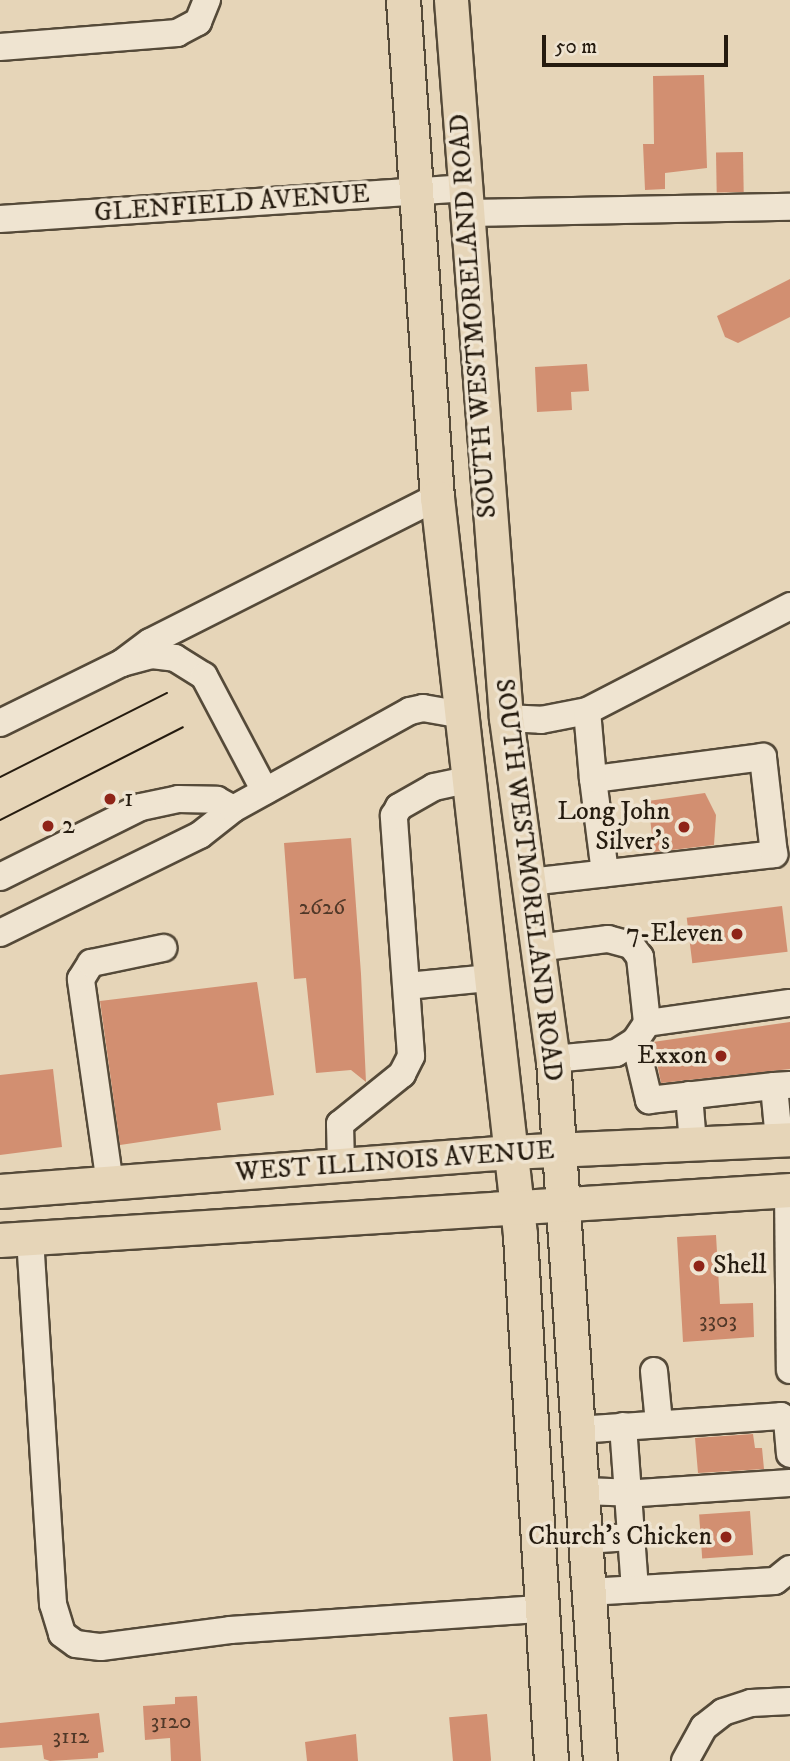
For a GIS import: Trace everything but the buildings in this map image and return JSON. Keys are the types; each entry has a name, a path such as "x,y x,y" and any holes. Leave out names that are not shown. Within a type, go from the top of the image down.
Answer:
{"main road":[{"name":"SOUTH WESTMORELAND ROAD","path":"403,0 437,497 458,714 517,1206 551,1761"},
{"name":"SOUTH WESTMORELAND ROAD","path":"451,0 506,718 553,1059 600,1761"},
{"path":"458,714 506,718"},
{"name":"WEST ILLINOIS AVENUE","path":"0,1191 509,1152 784,1139"},
{"name":"WEST ILLINOIS AVENUE","path":"15,1239 789,1190"}],"street":[{"path":"0,47 177,33 198,22 207,0"},
{"name":"GLENFIELD AVENUE","path":"0,219 416,191 465,200 790,207"},
{"path":"0,723 122,663 150,642 437,497"},
{"path":"506,718 541,720 587,712 790,606"},
{"path":"122,663 163,655 196,668 211,686 265,791"},
{"path":"0,933 200,835 233,809 410,711 424,708 458,714"},
{"path":"587,712 605,873"},
{"path":"529,882 774,854 764,757 593,779"},
{"path":"341,1166 340,1125 402,1074 411,1056 394,816 399,807 434,787 466,780"},
{"path":"0,877 141,807 178,799 218,800 233,809"},
{"path":"537,948 608,939 631,945 640,957 641,1032 649,1100 782,1086 784,1139"},
{"path":"110,1184 81,979 91,963 163,948"},
{"path":"407,986 488,978"},
{"path":"553,1059 616,1053 641,1032 790,1003"},
{"path":"689,1095 693,1144"},
{"path":"789,1190 790,1370"},
{"path":"15,1239 53,1604 62,1634 76,1644 101,1647 230,1630 542,1609"},
{"path":"654,1371 659,1423"},
{"path":"578,1430 781,1416 787,1420 790,1454"},
{"path":"623,1426 635,1589"},
{"path":"582,1491 790,1483"},
{"path":"585,1540 631,1537"},
{"path":"588,1592 775,1581 790,1569"},
{"path":"685,1761 704,1727 723,1712 751,1703 790,1701"}],"tram line":[{"path":"0,777 167,693"},
{"path":"0,820 183,727"}],"place":[{"name":"1","path":"110,799"},
{"name":"2","path":"48,826"},
{"name":"Long John Silver's","path":"684,827"},
{"name":"7-Eleven","path":"737,934"},
{"name":"Exxon","path":"721,1056"},
{"name":"Shell","path":"699,1266"},
{"name":"Church's Chicken","path":"726,1537"}]}
